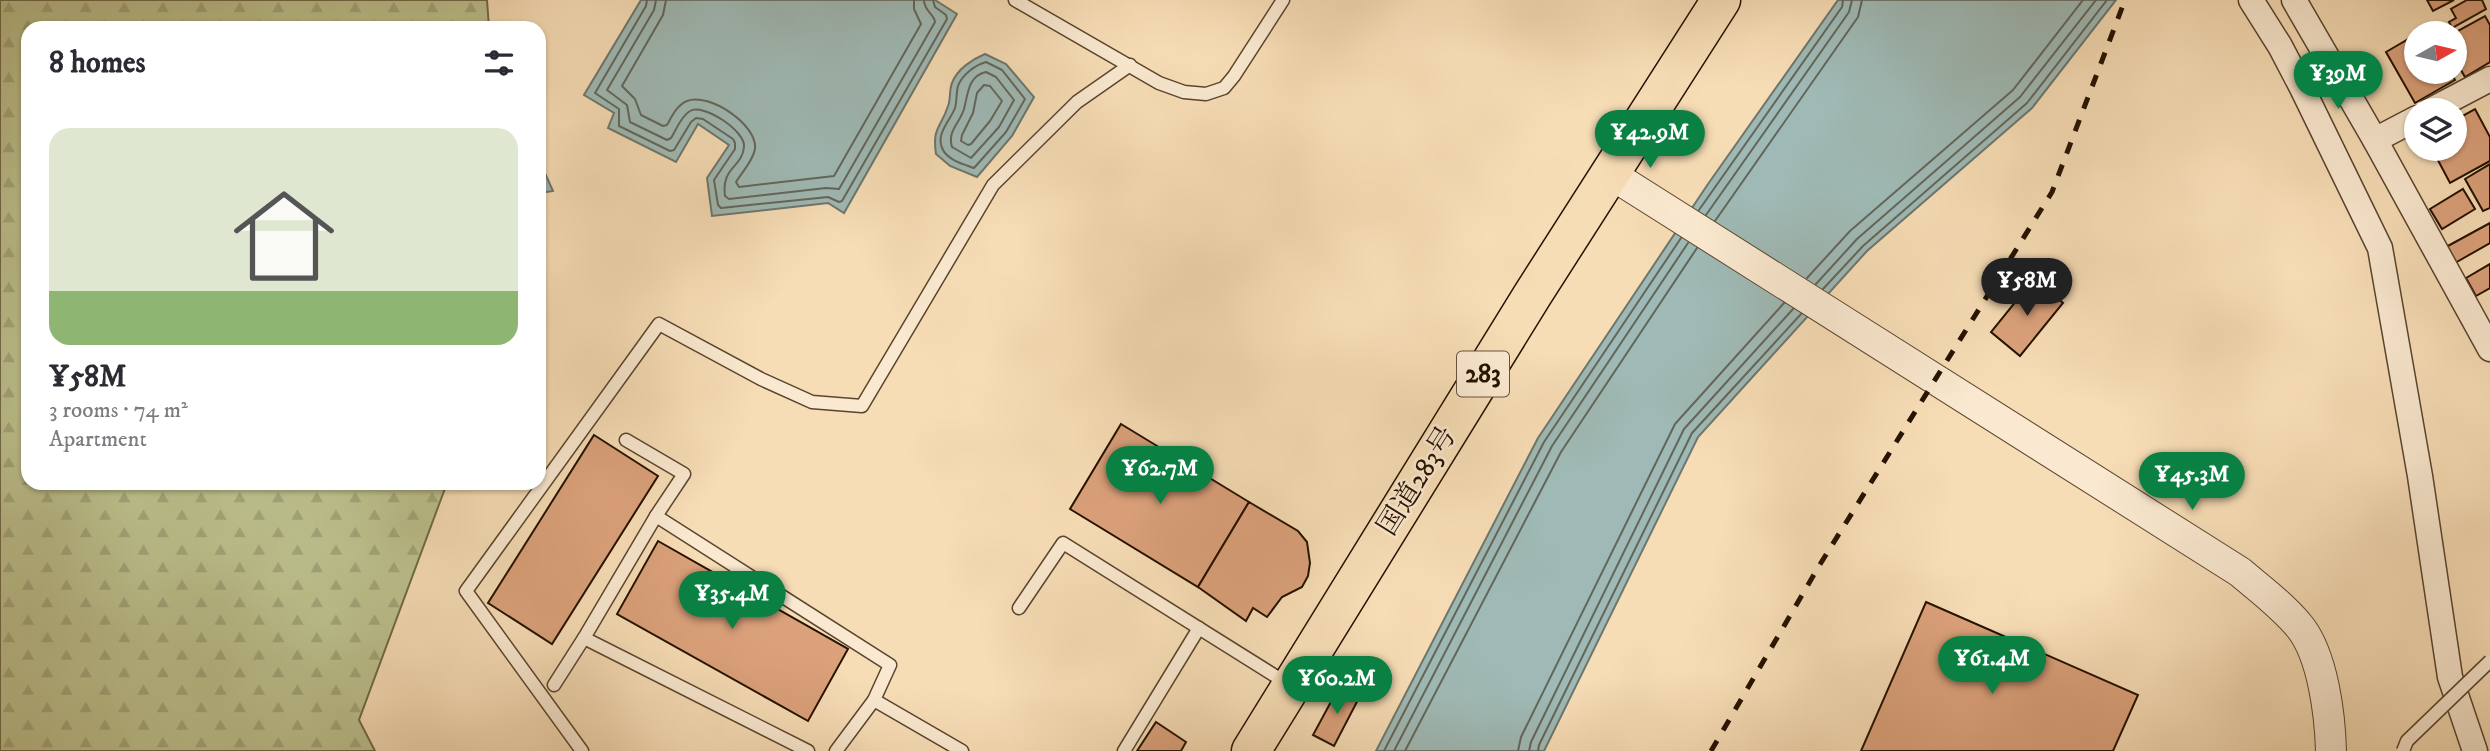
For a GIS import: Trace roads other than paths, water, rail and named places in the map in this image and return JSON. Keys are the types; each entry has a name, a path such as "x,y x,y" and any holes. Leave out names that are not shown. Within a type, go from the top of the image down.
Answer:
{"highway":[{"name":"国道283号","path":"1251,751 1609,173 1721,0"}],"street":[{"path":"2251,0 2302,88 2380,248 2420,476 2450,677 2475,751"},
{"path":"2294,0 2490,349"},
{"path":"2454,98 2490,79"},
{"path":"2375,140 2404,125"},
{"path":"1609,173 2240,572 2301,628 2317,663 2328,704 2330,751"}],"lane":[{"path":"1015,0 1158,83 1184,92 1206,94 1224,88 1234,76 1283,0"},
{"path":"546,480 659,324 761,379 812,401 862,406 993,185 1077,102 1130,65"},
{"path":"554,685 684,474 626,439"},
{"path":"539,490 466,591 582,751"},
{"path":"656,516 890,665 874,700 836,751"},
{"path":"1019,608 1063,543 1291,686"},
{"path":"1124,751 1199,628"},
{"path":"584,638 808,751"},
{"path":"2403,751 2407,741 2490,661"},
{"path":"874,700 962,751"}],"water":[{"path":"641,0 935,0 957,14 844,213 828,203 712,216 707,178 729,145 698,124 676,162 608,128 614,113 584,95"},
{"path":"1838,0 2116,0 2032,108 1867,251 1698,437 1544,751 1376,751 1538,438 1708,184"},
{"path":"985,54 1006,64 1034,97 1012,136 977,177 950,166 936,154 935,138 949,103 954,78 966,65"},
{"path":"546,176 553,191 546,192"}],"railway":[{"path":"1711,751 1819,566 2052,192 2125,0"}]}
